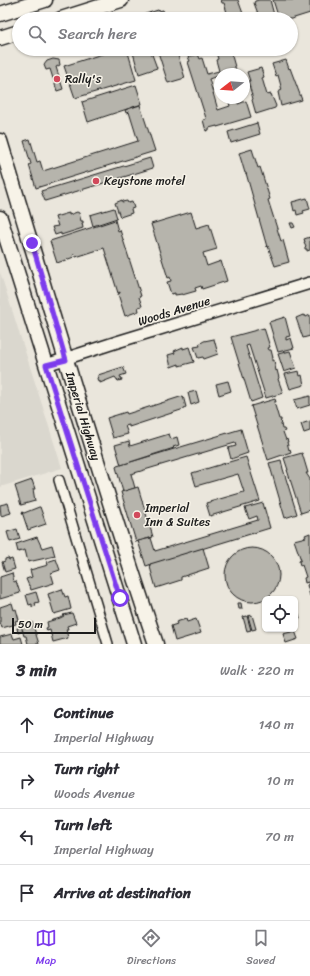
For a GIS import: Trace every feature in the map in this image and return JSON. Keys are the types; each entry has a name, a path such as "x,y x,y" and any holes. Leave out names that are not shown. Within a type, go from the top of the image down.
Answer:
{"main road":[{"path":"0,14 45,0"},
{"path":"83,12 121,0"},
{"path":"0,38 12,34"},
{"name":"Imperial Highway","path":"0,141 66,360 156,644"},
{"name":"Imperial Highway","path":"0,218 134,644"}],"street":[{"name":"Woods Avenue","path":"46,365 310,283"},
{"path":"59,480 108,644"}],"shaded area":[{"path":"0,272 62,468 0,487"}],"building":[{"path":"221,0 238,0 242,12 227,12 224,3 222,3"},
{"path":"270,0 273,12 257,12 254,3 255,1"},
{"path":"273,0 310,0 310,13 298,17 298,12 277,12"},
{"path":"163,10 164,12 152,12"},
{"path":"96,56 129,56 136,80 75,98 64,66"},
{"path":"134,56 153,56 157,68 139,74"},
{"path":"159,56 178,56 185,78 168,83"},
{"path":"199,56 200,59 202,58 207,74 214,72 214,77 209,79 214,96 214,104 216,104 218,110 230,106 229,104 247,104 251,117 209,128 209,130 206,131 203,120 206,119 188,62 190,61 188,57"},
{"path":"217,56 232,56 235,68 218,68 216,60 218,59"},
{"name":"Rally's","path":"53,59 59,60 60,65 56,67 63,89 57,91 50,69 46,70 44,65 47,61"},
{"path":"286,60 302,100 281,106 278,92 282,90 278,75 276,76 272,64"},
{"path":"261,68 267,95 271,94 276,106 275,108 256,114 250,88 250,71"},
{"path":"136,85 142,104 88,122 82,102"},
{"path":"140,105 155,151 36,188 24,141 30,139 37,162 40,161 43,171 138,141 129,112 126,113 125,110"},
{"path":"257,123 260,134 231,143 228,132"},
{"path":"252,149 258,168 260,167 270,199 268,200 281,241 283,240 289,262 275,266 268,246 267,247 239,153"},
{"path":"150,158 153,168 45,201 41,191"},
{"path":"307,198 310,209 297,215 296,210 294,211 292,202"},
{"path":"122,200 122,202 132,202 134,208 131,209 132,213 120,217 115,203"},
{"path":"114,208 117,218 93,226 90,215"},
{"path":"77,212 79,213 81,221 83,221 83,228 61,235 61,233 55,235 52,227 58,226 55,217"},
{"path":"191,212 196,228 209,224 217,249 203,253 207,266 221,261 227,281 202,289 201,286 195,288 196,291 182,295 175,295 175,293 171,294 167,282 171,281 170,277 168,278 151,224"},
{"path":"115,220 118,231 120,230 141,296 139,297 142,306 138,307 139,311 125,316 118,294 120,292 118,293 104,248 76,257 75,254 73,255 74,257 57,263 50,241"},
{"path":"290,223 293,223 295,227 292,228"},
{"path":"310,237 310,250 307,251 307,249 305,249 306,246 304,239"},
{"path":"303,315 306,317 310,315 310,336 303,338 296,318"},
{"path":"285,317 290,336 286,337 286,340 291,338 294,348 278,352 269,322"},
{"path":"264,328 270,347 268,348 271,350 273,358 272,361 274,360 283,393 266,398 249,345 246,346 262,398 251,402 231,337"},
{"path":"214,339 218,354 204,359 203,357 198,358 194,347 200,346 199,344 204,341"},
{"path":"183,347 183,349 189,347 194,362 179,366 179,364 171,367 168,355 175,353 174,351"},
{"path":"290,351 296,368 284,372 278,354"},
{"path":"123,367 126,374 120,376 122,380 118,381 115,377 100,383 100,381 98,382 98,375"},
{"path":"299,371 300,376 302,375 304,385 290,389 285,374"},
{"path":"228,381 231,391 219,395 216,384"},
{"path":"196,391 199,402 191,405 188,393"},
{"path":"183,396 186,407 184,409 129,427 129,425 125,426 128,434 113,438 107,418 126,412 127,414"},
{"path":"310,396 310,405 297,409 294,400"},
{"path":"275,399 276,402 274,402 279,419 281,419 282,429 285,431 283,432 291,452 268,460 251,406"},
{"path":"310,421 310,431 304,433 301,424"},
{"path":"241,429 248,453 231,459 228,448 236,446 235,443 131,474 135,488 123,492 117,466"},
{"path":"169,434 171,439 177,437 179,445 173,447 174,448 121,465 115,445 129,441 130,446"},
{"path":"302,453 308,473 306,473 310,479 310,510 301,513 284,458"},
{"path":"246,457 260,501 210,516 206,503 244,492 238,474 196,486 192,473"},
{"path":"281,460 297,514 285,518 269,463"},
{"path":"32,480 35,489 33,489 35,501 21,505 15,486"},
{"name":"Imperial Inn & Suites","path":"138,487 153,537 136,542 121,492"},
{"path":"8,503 11,513 1,516 0,505"},
{"path":"263,503 270,528 146,566 138,541 151,538 155,551 258,520 257,516 249,519 245,508"},
{"path":"39,507 46,524 28,530 22,512 24,513"},
{"path":"17,529 20,539 10,542 7,532"},
{"path":"310,533 310,596 307,585 309,584 308,582 305,583 304,578 306,577 302,565 300,566 299,561 301,560 294,540 306,537 305,535"},
{"path":"37,537 42,548 52,545 55,556 28,562 25,550 18,552 16,544"},
{"path":"203,548 209,568 181,577 181,580 156,588 150,564"},
{"path":"247,548 257,548 267,552 275,560 279,570 279,580 275,590 269,596 262,596 262,600 257,602 247,602 237,598 229,590 225,580 225,570 229,560 237,552"},
{"path":"8,558 9,560 12,559 15,569 5,572 2,562"},
{"path":"56,559 60,570 51,573 54,583 31,590 26,579 32,577 30,570 48,565 47,562"},
{"path":"12,573 14,582 16,581 20,593 0,599 0,577"},
{"path":"62,589 65,597 68,596 71,609 54,614 48,594"},
{"path":"36,592 39,602 35,603 36,606 32,607 32,604 29,605 26,595"},
{"path":"12,603 14,610 16,609 19,620 15,621 16,624 2,628 0,622 0,607"},
{"path":"238,603 241,603 242,609 239,609"},
{"path":"72,613 76,623 67,626 68,629 66,629 68,638 53,642 50,630 47,631 46,628 48,627 47,622"},
{"path":"252,615 256,629 252,630 248,616"},
{"path":"247,616 251,630 247,631 243,617"},
{"path":"186,619 187,622 196,619 201,633 175,641 171,626 177,624 176,622"},
{"path":"32,622 39,644 28,644 26,636 24,636 21,626"},
{"path":"21,627 23,631 18,633 17,628"},
{"path":"295,632 298,639 286,643 283,634"},
{"path":"12,634 14,639 21,637 23,644 0,644 0,637"}],"place":[{"name":"Rally's","path":"57,79"},
{"name":"Keystone motel","path":"96,181"},
{"name":"Imperial Inn & Suites","path":"137,515"}],"route":[{"path":"32,243 66,360 46,365 120,598"}]}
